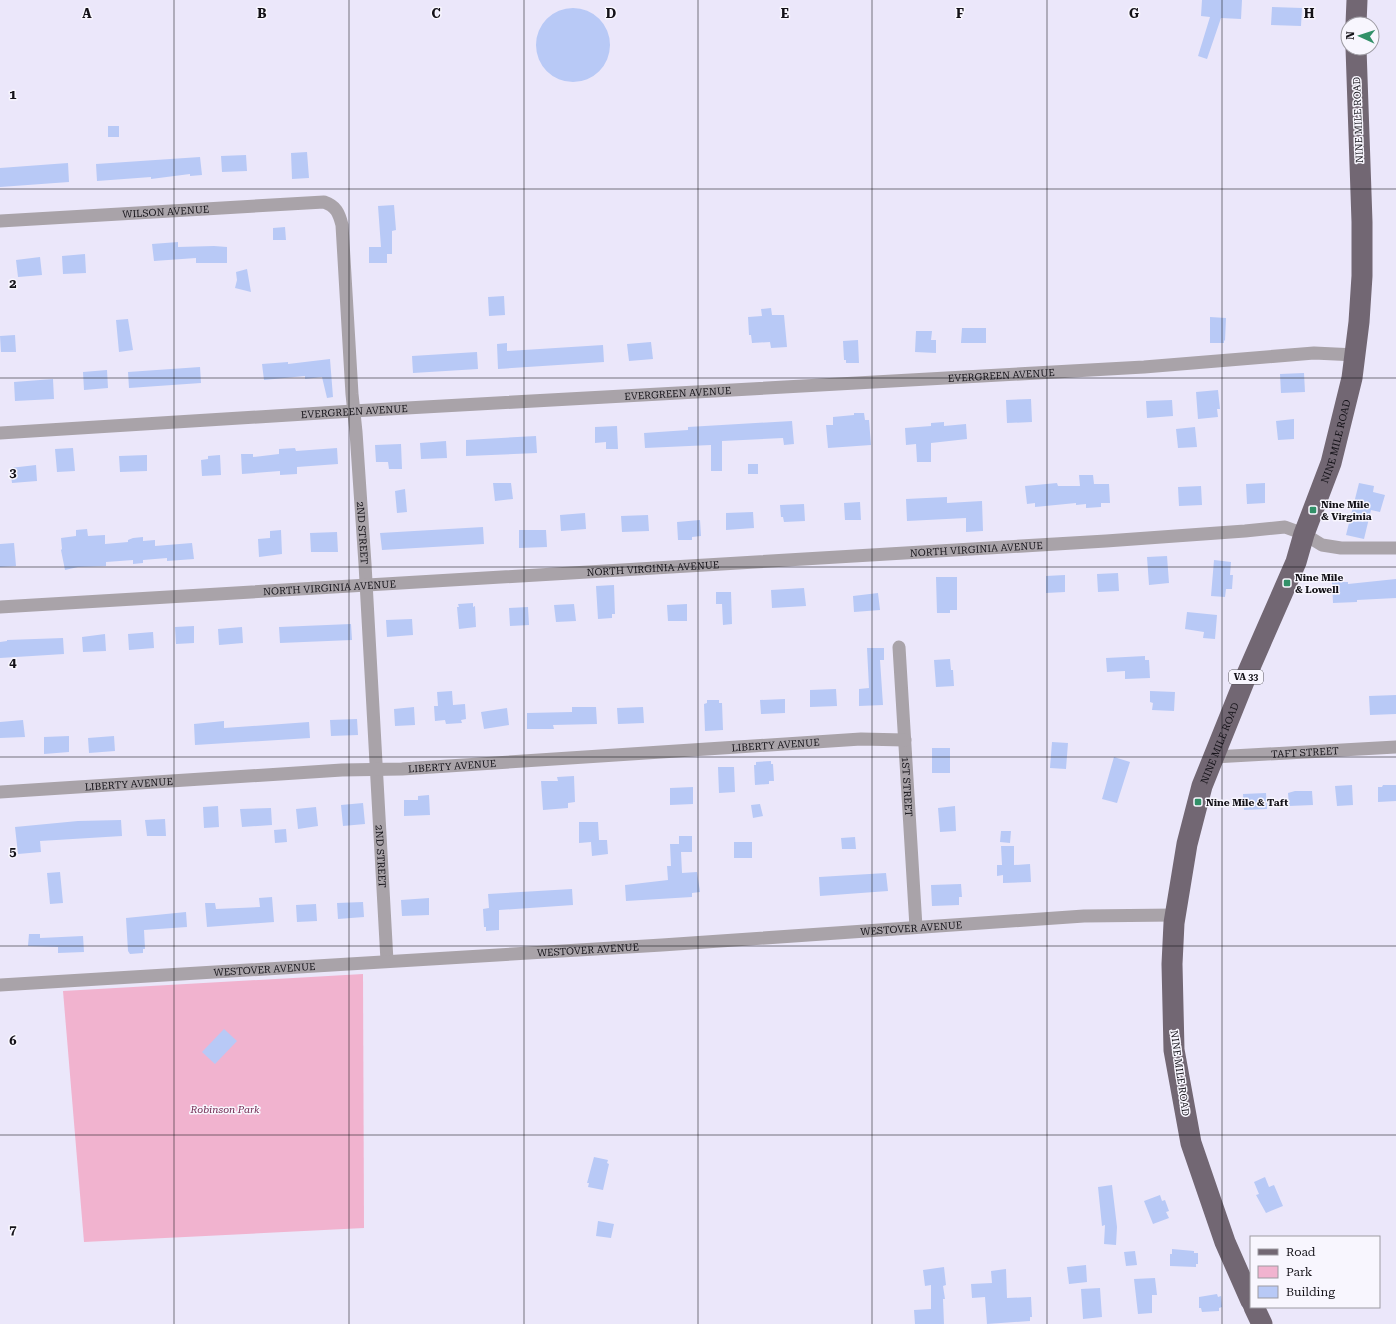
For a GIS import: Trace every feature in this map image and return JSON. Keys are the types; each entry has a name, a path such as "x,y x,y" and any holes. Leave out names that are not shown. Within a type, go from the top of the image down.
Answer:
{"main road":[{"path":"1356,16 1357,0"},
{"name":"NINE MILE ROAD","path":"1250,1299 1225,1242 1198,1167 1180,1090 1174,1050 1172,1010 1172,964 1175,915 1187,844 1202,786 1247,674 1296,562 1304,534 1331,463 1342,421 1356,355 1362,276 1362,222 1356,56"},
{"path":"1254,1308 1261,1324"}],"street":[{"name":"WILSON AVENUE","path":"0,221 324,202 331,204"},
{"name":"2ND STREET","path":"331,204 339,214 342,225 353,411 356,432 366,586 387,961"},
{"name":"EVERGREEN AVENUE","path":"0,433 353,411 1144,367 1314,353 1356,355"},
{"name":"NORTH VIRGINIA AVENUE","path":"0,606 366,586 1091,542 1285,527 1304,534 1322,545 1341,548 1396,548"},
{"name":"1ST STREET","path":"899,647 916,927"},
{"name":"LIBERTY AVENUE","path":"0,792 704,750 861,739 905,740"},
{"name":"TAFT STREET","path":"1214,757 1396,747"},
{"name":"WESTOVER AVENUE","path":"0,985 1084,916 1175,915"}],"green space":[{"name":"Robinson Park","path":"363,974 364,1228 84,1242 63,991"}],"building":[{"path":"1202,0 1242,0 1241,19 1221,18 1207,59 1198,56 1210,17 1201,16"},
{"path":"1272,7 1302,8 1301,26 1271,25"},
{"path":"573,8 594,14 604,24 610,45 604,66 594,76 573,82 552,76 542,66 536,45 542,24 552,14"},
{"path":"108,126 119,126 119,137 108,137"},
{"path":"307,152 309,178 292,179 291,153"},
{"path":"246,155 247,171 222,172 221,156"},
{"path":"200,157 202,175 190,176 190,174 151,179 151,177 97,181 96,164"},
{"path":"68,163 69,182 0,187 0,168"},
{"path":"394,205 396,230 392,231 392,254 387,254 387,263 369,263 369,247 381,247 378,206"},
{"path":"285,227 286,240 273,240 273,228"},
{"path":"178,242 178,247 227,247 227,263 196,263 196,258 154,261 152,244"},
{"path":"85,254 86,273 63,274 62,256"},
{"path":"40,257 42,275 18,277 16,260"},
{"path":"247,269 251,292 235,288 237,280 236,272"},
{"path":"504,296 505,315 489,316 488,297"},
{"path":"771,308 772,315 784,315 787,347 771,348 770,342 752,343 751,335 749,335 748,317 762,316 761,309"},
{"path":"1210,317 1226,318 1224,343 1210,343"},
{"path":"128,319 133,350 119,352 116,320"},
{"path":"962,328 986,328 986,343 961,343"},
{"path":"916,331 932,331 931,340 936,340 936,353 915,352"},
{"path":"15,335 16,352 1,352 0,336"},
{"path":"858,340 859,363 846,363 846,360 844,360 843,341"},
{"path":"651,342 653,359 629,361 627,344"},
{"path":"507,343 507,351 603,345 604,362 498,369 497,344"},
{"path":"477,352 478,369 413,373 412,356"},
{"path":"330,359 333,397 327,398 322,377 305,379 305,376 264,380 262,364 288,362 288,364"},
{"path":"200,367 201,383 129,388 128,372"},
{"path":"107,370 108,388 84,390 83,372"},
{"path":"1304,373 1305,392 1281,393 1280,374"},
{"path":"53,379 54,399 15,401 14,382"},
{"path":"1218,390 1220,409 1217,409 1218,417 1198,419 1196,392"},
{"path":"1031,399 1032,422 1007,423 1006,400"},
{"path":"1172,400 1173,416 1147,418 1146,401"},
{"path":"854,413 864,413 865,420 869,420 871,445 828,448 826,425 833,425 833,417 854,415"},
{"path":"1294,419 1294,439 1278,440 1276,421"},
{"path":"792,421 794,444 784,445 783,438 722,441 722,471 711,471 711,445 645,448 644,433 688,430 688,427"},
{"path":"944,422 944,426 966,424 967,439 931,443 931,462 917,462 916,444 906,445 905,428 931,426 931,423"},
{"path":"617,426 618,449 606,449 606,442 595,443 595,427"},
{"path":"1195,427 1197,447 1178,448 1176,429"},
{"path":"536,436 537,453 466,456 466,440"},
{"path":"446,441 447,458 421,459 420,443"},
{"path":"401,444 402,469 389,469 388,462 376,462 375,445"},
{"path":"73,448 75,471 57,472 55,449"},
{"path":"295,448 296,451 337,448 338,464 297,467 297,474 280,475 280,471 242,474 241,454 253,454 253,457 279,454 279,449"},
{"path":"147,455 147,471 120,472 119,456"},
{"path":"220,455 221,475 202,476 201,460 208,459 208,456"},
{"path":"748,464 758,464 758,474 748,474"},
{"path":"36,465 37,481 12,483 10,468"},
{"path":"1079,475 1093,475 1094,484 1109,484 1110,503 1101,503 1101,507 1086,508 1086,504 1076,505 1076,503 1035,507 1035,503 1027,504 1025,486 1057,483 1058,486 1080,486"},
{"path":"493,483 511,483 513,499 495,501"},
{"path":"1265,483 1265,503 1247,504 1246,484"},
{"path":"1359,483 1374,486 1373,492 1385,495 1380,512 1371,510 1364,539 1346,535"},
{"path":"1201,486 1202,505 1179,506 1178,487"},
{"path":"405,489 407,512 397,513 395,491"},
{"path":"947,497 947,503 982,501 983,531 966,532 966,518 907,521 906,499"},
{"path":"860,502 861,520 845,520 844,503"},
{"path":"804,504 805,521 784,522 783,517 781,517 780,505"},
{"path":"753,512 754,528 726,530 726,513"},
{"path":"585,513 586,529 561,531 560,515"},
{"path":"648,515 649,531 622,532 621,516"},
{"path":"700,520 701,536 692,537 692,540 678,540 677,522"},
{"path":"483,527 484,544 382,550 380,533"},
{"path":"87,529 88,536 105,535 105,544 128,542 128,540 133,538 143,537 143,541 155,540 155,546 192,543 194,559 167,561 167,558 143,560 143,563 133,564 133,560 106,562 106,566 78,567 65,570 61,550 61,538 76,536 76,530"},
{"path":"281,530 282,554 259,557 258,539 270,538 270,531"},
{"path":"519,530 546,530 547,547 519,548"},
{"path":"337,532 338,552 311,552 310,533"},
{"path":"14,543 16,566 0,567 0,544"},
{"path":"1167,556 1169,583 1149,585 1147,557"},
{"path":"1214,560 1231,562 1230,575 1233,575 1232,589 1226,589 1225,597 1211,596"},
{"path":"1118,573 1119,591 1098,592 1097,574"},
{"path":"1065,575 1065,592 1046,593 1046,576"},
{"path":"936,577 957,577 957,610 950,610 950,613 937,613"},
{"path":"1396,579 1396,598 1333,603 1332,582 1348,582 1348,584"},
{"path":"614,585 615,614 612,614 612,618 598,619 596,586"},
{"path":"804,588 806,606 772,608 771,590"},
{"path":"716,592 731,592 732,624 723,625 722,604 716,604"},
{"path":"878,593 880,610 854,612 853,596"},
{"path":"473,603 473,607 475,606 476,627 459,629 458,604"},
{"path":"574,604 576,621 556,622 554,605"},
{"path":"687,604 687,621 668,621 667,605"},
{"path":"528,607 529,625 510,626 509,608"},
{"path":"1187,612 1217,615 1215,639 1203,638 1204,632 1185,629"},
{"path":"412,619 413,635 387,637 386,620"},
{"path":"351,624 352,640 280,643 279,627"},
{"path":"194,626 194,643 176,644 175,627"},
{"path":"242,627 243,643 219,645 218,629"},
{"path":"153,632 154,648 129,650 128,634"},
{"path":"105,634 106,651 83,652 82,637"},
{"path":"63,638 64,654 0,658 0,642 7,640"},
{"path":"867,648 884,648 884,660 880,660 883,705 859,706 859,689 869,688"},
{"path":"1145,656 1145,660 1149,660 1150,678 1125,679 1125,671 1107,672 1106,658"},
{"path":"950,659 951,670 953,670 954,686 936,687 934,660"},
{"path":"836,689 837,706 810,707 810,690"},
{"path":"452,691 453,705 465,704 466,719 461,720 462,723 446,724 445,720 435,721 434,706 438,706 437,692"},
{"path":"1150,691 1175,692 1174,711 1152,710 1153,703 1150,702"},
{"path":"1396,695 1396,714 1370,715 1369,696"},
{"path":"785,699 785,713 761,714 760,700"},
{"path":"707,700 719,700 719,703 722,703 723,730 705,731 704,704 707,703"},
{"path":"414,707 415,725 395,726 394,709"},
{"path":"572,707 596,707 597,724 553,725 554,729 527,729 527,713 572,712"},
{"path":"643,707 644,723 618,724 617,708"},
{"path":"507,708 509,725 484,729 481,712"},
{"path":"357,719 358,735 331,736 330,720"},
{"path":"23,720 25,737 0,738 0,722"},
{"path":"224,721 224,728 309,722 310,738 195,745 194,724"},
{"path":"69,736 69,752 44,754 44,737"},
{"path":"114,736 115,751 89,753 88,738"},
{"path":"1052,742 1068,743 1066,769 1050,768"},
{"path":"932,748 950,748 950,773 932,773"},
{"path":"1114,757 1130,762 1117,803 1102,799"},
{"path":"771,761 771,764 773,764 774,781 769,781 769,784 755,785 754,765 756,765 756,762"},
{"path":"718,767 734,767 735,792 719,793"},
{"path":"574,776 575,802 568,803 568,808 543,810 541,781 558,781 557,777"},
{"path":"1352,785 1353,805 1337,806 1335,786"},
{"path":"1383,785 1396,785 1396,801 1378,802 1378,787 1382,787"},
{"path":"693,787 693,804 670,805 670,788"},
{"path":"1295,791 1312,791 1313,805 1289,806 1288,793"},
{"path":"1266,793 1267,809 1244,810 1243,794"},
{"path":"429,795 430,815 404,816 404,800 418,800 418,796"},
{"path":"363,803 365,824 343,826 341,805"},
{"path":"760,804 763,816 753,818 751,805"},
{"path":"218,806 219,827 204,828 203,807"},
{"path":"955,806 956,831 940,832 938,808"},
{"path":"316,807 318,826 298,829 296,809"},
{"path":"271,808 272,825 242,827 240,809"},
{"path":"165,819 166,836 147,836 145,820"},
{"path":"121,820 122,836 40,841 41,852 18,854 15,827 78,821"},
{"path":"579,822 598,822 599,840 607,840 608,854 592,856 591,842 579,843"},
{"path":"286,829 287,842 275,843 274,830"},
{"path":"1001,831 1011,831 1010,843 1000,842"},
{"path":"679,836 692,836 692,852 681,852 682,873 697,872 700,892 692,893 692,897 626,901 625,885 668,880 667,866 671,866 670,844 679,844"},
{"path":"855,837 856,849 842,849 841,838"},
{"path":"734,842 752,842 752,858 734,858"},
{"path":"1001,846 1014,846 1014,865 1030,864 1031,882 1003,883 1003,875 997,876 997,865 1002,865"},
{"path":"60,872 63,903 50,904 47,873"},
{"path":"886,873 888,891 820,896 819,877"},
{"path":"961,884 962,897 959,897 959,905 932,906 931,885"},
{"path":"572,889 573,905 499,910 499,930 486,931 486,927 484,927 483,909 489,908 488,894"},
{"path":"272,897 274,922 207,927 205,903 215,903 216,909 260,907 259,898"},
{"path":"429,898 429,915 402,916 401,900"},
{"path":"363,902 364,917 338,919 337,903"},
{"path":"316,904 317,921 297,922 296,905"},
{"path":"186,912 187,927 144,930 145,949 143,949 143,953 130,954 128,951 126,918"},
{"path":"29,934 40,934 40,938 83,936 84,952 58,953 58,947 28,946"},
{"path":"224,1029 237,1041 215,1064 202,1052"},
{"path":"594,1157 608,1160 607,1163 609,1164 603,1190 588,1187 589,1183 587,1183"},
{"path":"1265,1177 1269,1187 1274,1185 1283,1206 1266,1213 1256,1195 1259,1194 1254,1182"},
{"path":"1112,1185 1117,1227 1116,1245 1104,1244 1105,1225 1102,1226 1098,1187"},
{"path":"1160,1195 1162,1201 1165,1200 1169,1211 1166,1212 1169,1218 1153,1224 1144,1201"},
{"path":"598,1221 614,1224 611,1238 596,1236"},
{"path":"1172,1249 1194,1251 1194,1253 1198,1253 1198,1264 1196,1264 1196,1267 1170,1266 1170,1254 1172,1254"},
{"path":"1135,1251 1137,1265 1126,1266 1124,1252"},
{"path":"1086,1265 1087,1282 1069,1284 1067,1267"},
{"path":"944,1267 946,1285 943,1286 945,1299 943,1299 944,1324 915,1324 914,1310 931,1309 931,1285 925,1286 923,1270"},
{"path":"1006,1269 1007,1298 1031,1297 1032,1317 1030,1317 1030,1321 987,1324 985,1297 972,1298 971,1284 992,1283 991,1271"},
{"path":"1155,1278 1157,1295 1152,1295 1152,1313 1138,1314 1134,1279"},
{"path":"1100,1288 1102,1317 1083,1319 1081,1289"},
{"path":"1217,1294 1218,1297 1221,1296 1222,1307 1219,1308 1219,1311 1202,1312 1201,1308 1199,1308 1199,1297"}],"place":[{"name":"Nine Mile & Virginia","path":"1313,510"},
{"name":"Nine Mile & Lowell","path":"1287,583"},
{"name":"Nine Mile & Taft","path":"1198,802"}]}
